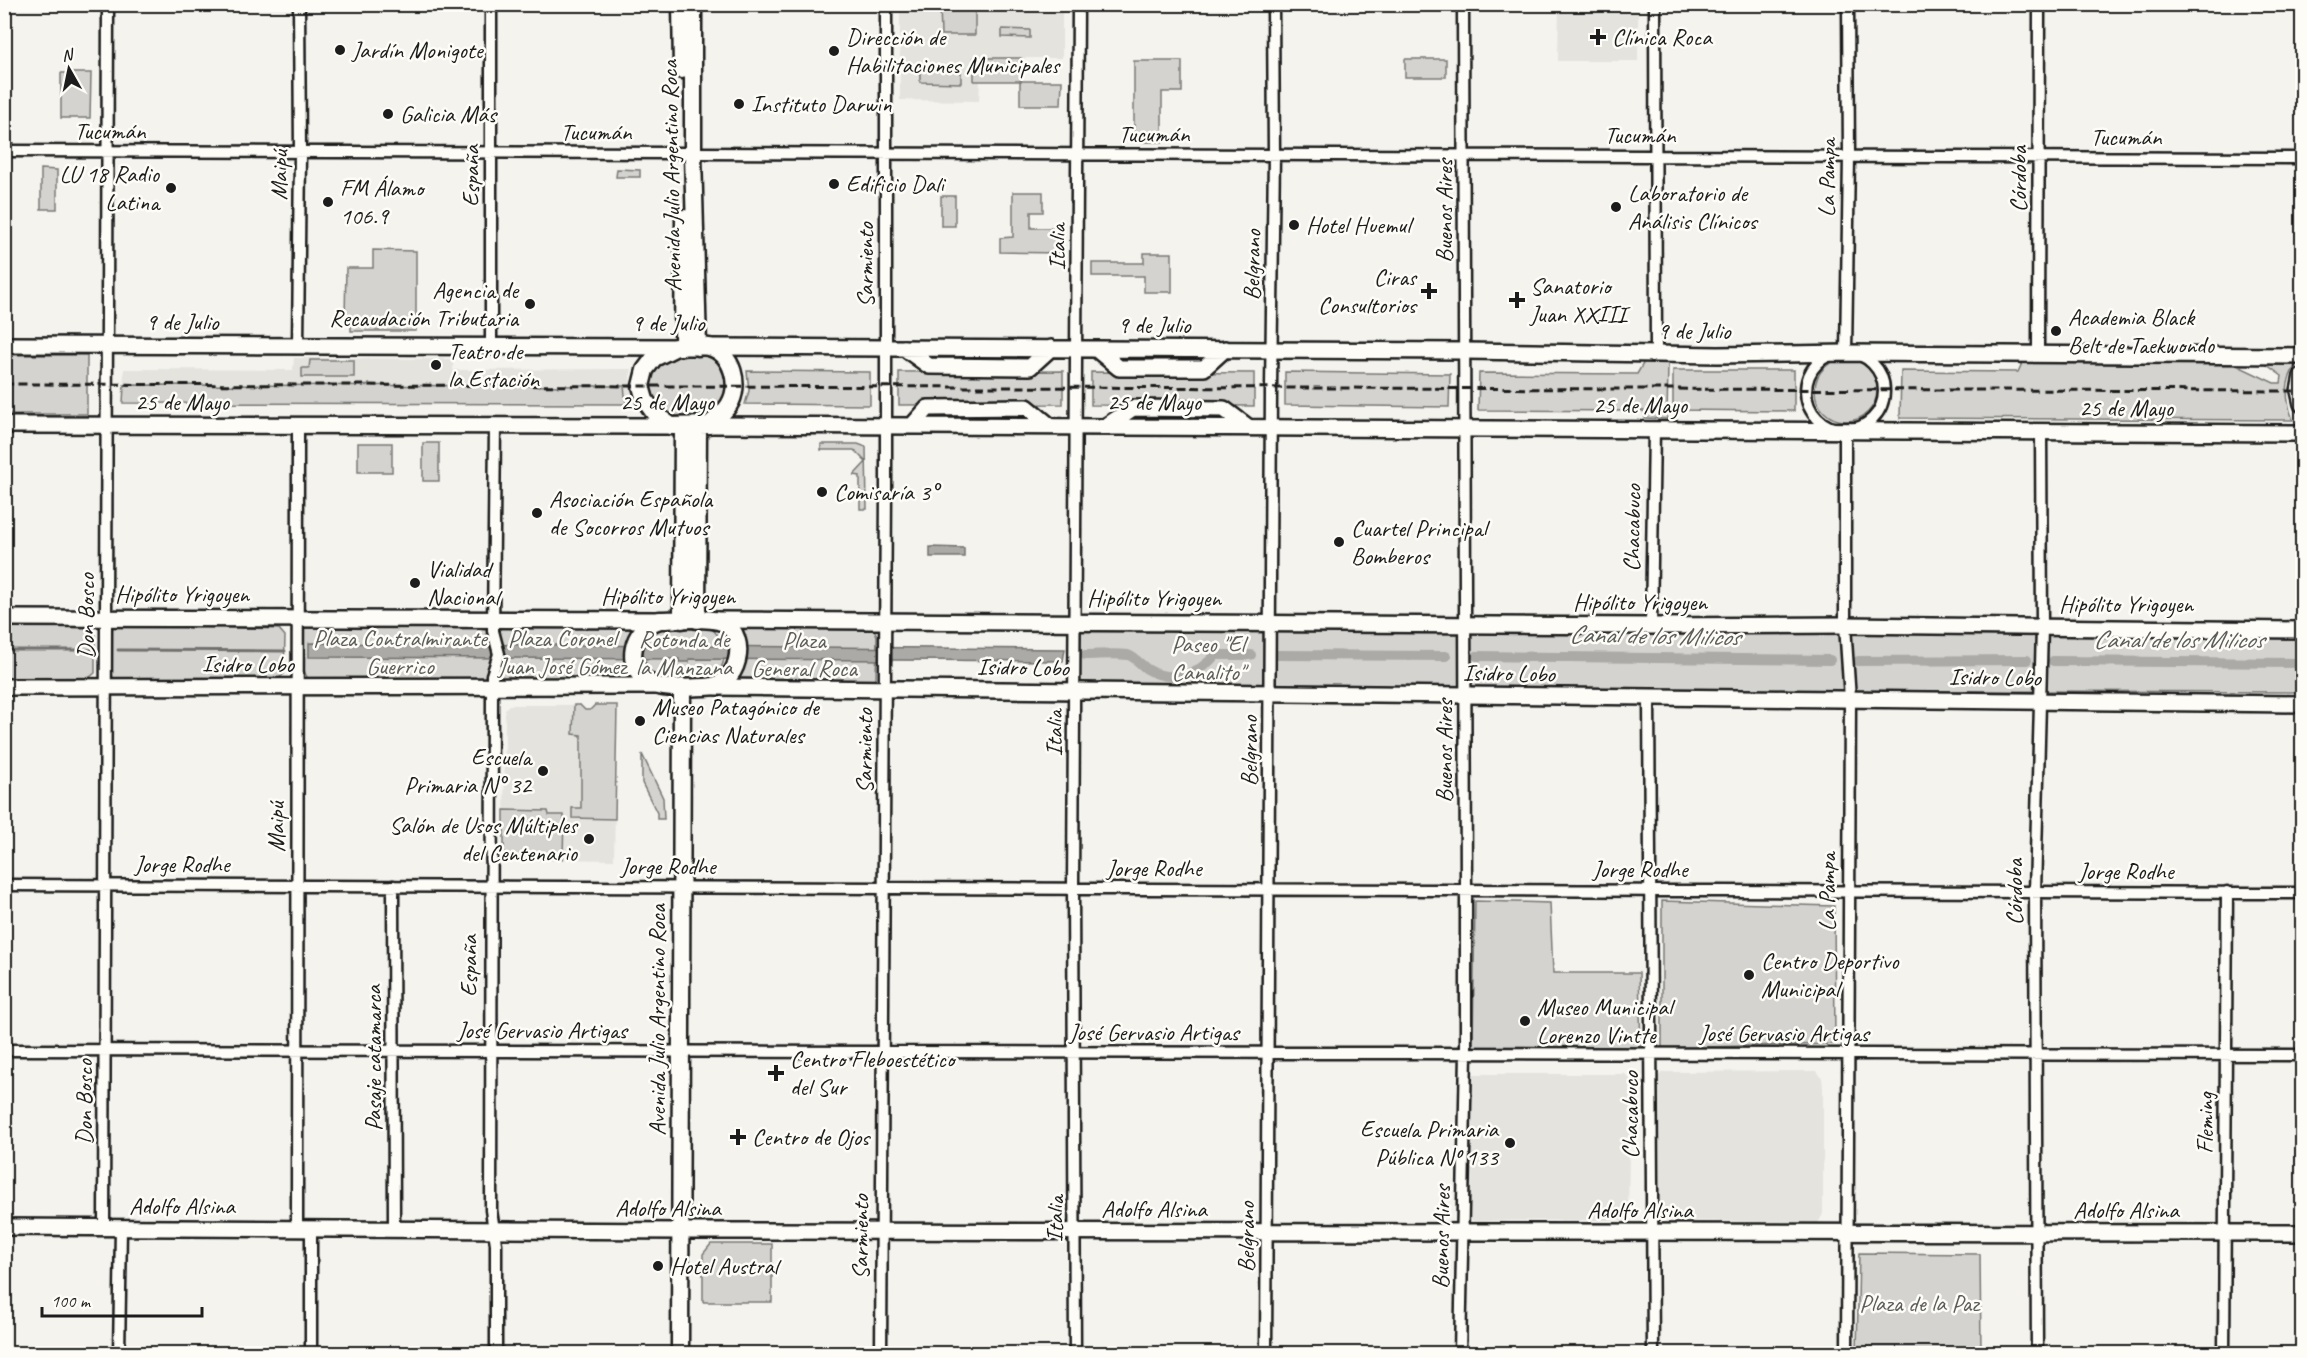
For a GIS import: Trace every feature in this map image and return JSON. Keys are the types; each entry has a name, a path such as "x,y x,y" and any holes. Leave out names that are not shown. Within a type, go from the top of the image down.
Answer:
{"main road":[{"name":"Avenida Julio Argentino Roca","path":"681,4 688,154 692,347"},
{"name":"Avenida Julio Argentino Roca","path":"688,154 693,4"},
{"name":"9 de Julio","path":"4,345 904,348 929,366 1030,367 1051,348 1656,355 2037,353 2302,356"},
{"path":"692,347 724,356 733,371 735,386 728,407 690,426 649,407 641,386 649,363 661,354 692,347"},
{"path":"2302,376 2299,391 2302,404"},
{"name":"25 de Mayo","path":"4,425 912,426 928,408 1027,407 1050,426 1106,426 1133,408 1224,409 1248,427 2302,433"},
{"path":"660,620 644,627 635,639 633,649 641,676 658,687 715,687 728,679 738,652 730,628 698,620 690,426"},
{"name":"Hipólito Yrigoyen","path":"4,618 1845,625 2302,630"},
{"name":"Isidro Lobo","path":"4,687 658,687"},
{"name":"Avenida Julio Argentino Roca","path":"687,687 686,1230 691,1353"},
{"name":"Isidro Lobo","path":"715,687 2302,704"},
{"name":"Adolfo Alsina","path":"4,1227 2302,1233"},
{"name":"Avenida Julio Argentino Roca","path":"680,1353 686,1230"}],"street":[{"name":"Don Bosco","path":"104,1228 108,4"},
{"name":"Maipú","path":"298,346 299,4"},
{"name":"España","path":"491,4 491,348"},
{"name":"Sarmiento","path":"880,1353 885,689 886,4"},
{"name":"Italia","path":"1075,1353 1073,888 1076,690 1078,4"},
{"name":"Belgrano","path":"1266,1353 1273,4"},
{"name":"Buenos Aires","path":"1460,1353 1466,1053 1463,4"},
{"path":"1655,4 1656,355"},
{"name":"La Pampa","path":"1846,353 1849,157 1848,4"},
{"name":"Córdoba","path":"2037,353 2039,4"},
{"name":"Tucumán","path":"4,152 2302,158"},
{"path":"1846,353 1869,361 1880,374 1884,390 1881,406 1873,419 1860,427 1845,430 1828,426 1814,415 1806,390 1811,374 1822,361 1837,354 1846,353"},
{"name":"Maipú","path":"298,426 297,1051 311,1353"},
{"path":"494,619 495,426"},
{"name":"Chacabuco","path":"1651,626 1654,429"},
{"name":"La Pampa","path":"1845,430 1845,625 1850,699 1847,1353"},
{"name":"Córdoba","path":"2037,1353 2035,892 2042,628 2040,432"},
{"name":"España","path":"494,619 493,631 499,654 493,670 492,687 490,1051 491,1210 496,1244 496,1353"},
{"name":"Chacabuco","path":"1649,697 1653,1353"},
{"name":"Jorge Rodhe","path":"4,885 2302,893"},
{"name":"Pasaje catamarca","path":"393,886 394,1229"},
{"name":"Fleming","path":"2224,1353 2227,892"},
{"name":"José Gervasio Artigas","path":"4,1050 2302,1055"},
{"path":"119,1353 121,1228"}],"shaded area":[{"path":"900,5 1062,5 1062,58 1021,58 1020,81 980,81 979,101 900,100"},
{"name":"Clínica Roca","path":"1559,5 1638,5 1638,61 1558,61"},
{"path":"294,358 453,359 453,370 632,369 630,377 632,404 123,403 124,369 293,370"},
{"path":"930,547 964,548 964,557 930,557"},
{"path":"680,642 689,642 689,646 1065,649 1063,661 689,659 689,662 679,662 679,659 309,657 309,643 679,646"},
{"path":"509,705 580,705 585,710 590,710 595,705 617,705 614,860 507,858 504,853 505,709"},
{"path":"1817,1071 1822,1078 1823,1088 1823,1214 1818,1223 1662,1220 1658,1217 1656,1078 1663,1072"},
{"path":"1472,1074 1625,1074 1630,1079 1628,1216 1623,1220 1473,1221 1467,1216 1469,1083"}],"green space":[{"path":"940,5 975,5 975,35 941,35"},
{"path":"1002,29 1030,30 1030,38 1002,37"},
{"path":"974,58 1021,58 1021,81 1062,81 1061,105 1020,105 1020,81 974,81"},
{"path":"1405,59 1446,59 1446,77 1405,77"},
{"path":"1134,61 1182,61 1182,92 1162,92 1162,142 1134,142"},
{"path":"920,68 961,68 961,83 920,82"},
{"path":"61,73 91,73 90,118 61,118"},
{"path":"41,169 57,170 57,209 41,209"},
{"path":"617,169 640,170 640,177 616,177"},
{"path":"1013,192 1043,192 1043,212 1031,212 1031,228 1061,228 1061,253 1000,252 1000,238 1013,237"},
{"path":"941,196 955,196 955,226 941,226"},
{"path":"373,250 416,251 416,331 351,331 351,317 345,317 346,268 373,268"},
{"path":"1144,253 1172,253 1172,292 1144,292 1144,276 1092,276 1092,263 1144,263"},
{"path":"5,355 87,355 87,414 5,414"},
{"path":"669,355 705,355 719,362 727,380 725,400 714,411 706,415 670,416 661,413 646,390 649,370"},
{"path":"1846,359 1858,361 1868,368 1875,378 1877,390 1875,402 1868,412 1858,419 1846,421 1834,419 1824,412 1817,402 1815,390 1817,378 1824,368 1834,361"},
{"path":"310,360 354,360 354,377 302,377 302,368 309,368"},
{"path":"2023,361 2230,362 2274,383 2281,383 2282,376 2263,362 2297,363 2287,390 2293,420 1900,418 1901,371 2018,372"},
{"path":"1644,362 1668,362 1667,419 1645,418 1644,411 1478,410 1479,373 1637,374"},
{"path":"1673,370 1794,370 1794,411 1673,410"},
{"path":"747,371 870,372 870,405 745,404 749,391"},
{"path":"1063,371 1063,404 899,405 899,372"},
{"path":"1091,372 1254,373 1254,406 1091,405"},
{"path":"1285,372 1450,374 1449,407 1285,405"},
{"path":"124,385 624,386 626,404 123,403"},
{"path":"358,443 392,443 392,472 358,472"},
{"path":"423,443 439,443 439,481 423,481"},
{"path":"821,444 858,444 866,447 867,509 860,509 860,476 854,475 866,462 854,450 821,450"},
{"path":"116,624 279,629 285,636 284,674 275,681 114,679 111,673 111,627"},
{"path":"306,624 630,627 632,677 629,680 310,681 306,676 302,656 303,627"},
{"path":"5,625 89,628 95,635 95,673 86,680 5,679"},
{"name":"Rotonda de la Manzana","path":"656,626 709,627 715,632 723,646 723,662 720,669 707,679 696,681 656,677 647,666 643,652 646,640"},
{"name":"Plaza General Roca","path":"873,626 877,636 876,678 873,684 731,680 733,627"},
{"name":"Paseo \"El Canalito\"","path":"1079,627 1636,633 2302,635 2302,692 1075,688"},
{"path":"574,705 590,710 595,705 617,705 615,819 572,818 572,808 581,808 581,735 573,734"},
{"path":"642,754 663,798 664,819 657,819 657,813 642,783"},
{"path":"504,810 548,811 549,815 564,815 563,859 507,858 504,853"},
{"path":"1475,901 1550,903 1553,973 1639,973 1641,1048 1473,1047"},
{"name":"Centro Deportivo Municipal","path":"1662,901 1834,906 1835,1044 1662,1048"},
{"path":"711,1244 772,1244 772,1302 703,1302 703,1254"},
{"name":"Plaza de la Paz","path":"1859,1253 1980,1254 1981,1353 1857,1353"}],"waterway":[{"name":"Canal de los Milicos","path":"4,650 95,650"},
{"name":"Canal de los Milicos","path":"118,650 285,651"},
{"name":"Canal de los Milicos","path":"1085,655 1128,655 1147,669 1165,676 1192,672 1215,655 1251,655"},
{"name":"Canal de los Milicos","path":"1277,655 1446,656"},
{"name":"Canal de los Milicos","path":"1477,656 1830,660"},
{"name":"Canal de los Milicos","path":"1858,661 2027,660"},
{"name":"Canal de los Milicos","path":"2053,661 2302,663"}],"railway":[{"path":"4,384 2302,391"}],"place":[{"name":"Clínica Roca","path":"1598,37"},
{"name":"Jardín Monigote","path":"340,50"},
{"name":"Dirección de Habilitaciones Municipales","path":"834,51"},
{"name":"Instituto Darwin","path":"739,104"},
{"name":"Galicia Más","path":"388,114"},
{"name":"Edificio Dali","path":"834,184"},
{"name":"LU 18 Radio Latina","path":"171,188"},
{"name":"FM Álamo 106.9","path":"328,202"},
{"name":"Laboratorio de Análisis Clínicos","path":"1616,207"},
{"name":"Hotel Huemul","path":"1294,225"},
{"name":"Ciras Consultorios","path":"1429,291"},
{"name":"Sanatorio Juan XXIII","path":"1517,300"},
{"name":"Agencia de Recaudación Tributaria","path":"530,304"},
{"name":"Academia Black Belt de Taekwondo","path":"2056,331"},
{"name":"Teatro de la Estación","path":"436,365"},
{"name":"Comisaría 3°","path":"822,492"},
{"name":"Asociación Española de Socorros Mutuos","path":"537,513"},
{"name":"Cuartel Principal Bomberos","path":"1339,542"},
{"name":"Vialidad Nacional","path":"415,583"},
{"name":"Museo Patagónico de Ciencias Naturales","path":"640,721"},
{"name":"Escuela Primaria N° 32","path":"543,771"},
{"name":"Salón de Usos Múltiples del Centenario","path":"589,839"},
{"name":"Centro Deportivo Municipal","path":"1749,975"},
{"name":"Museo Municipal Lorenzo Vintte","path":"1525,1021"},
{"name":"Centro Fleboestético del Sur","path":"776,1073"},
{"name":"Centro de Ojos","path":"738,1137"},
{"name":"Escuela Primaria Pública Nº 133","path":"1510,1143"},
{"name":"Hotel Austral","path":"658,1266"}],"park label":[{"name":"Plaza Contralmirante Guerrico","path":"400,652"},
{"name":"Plaza Coronel Juan José Gómez","path":"562,652"}]}
